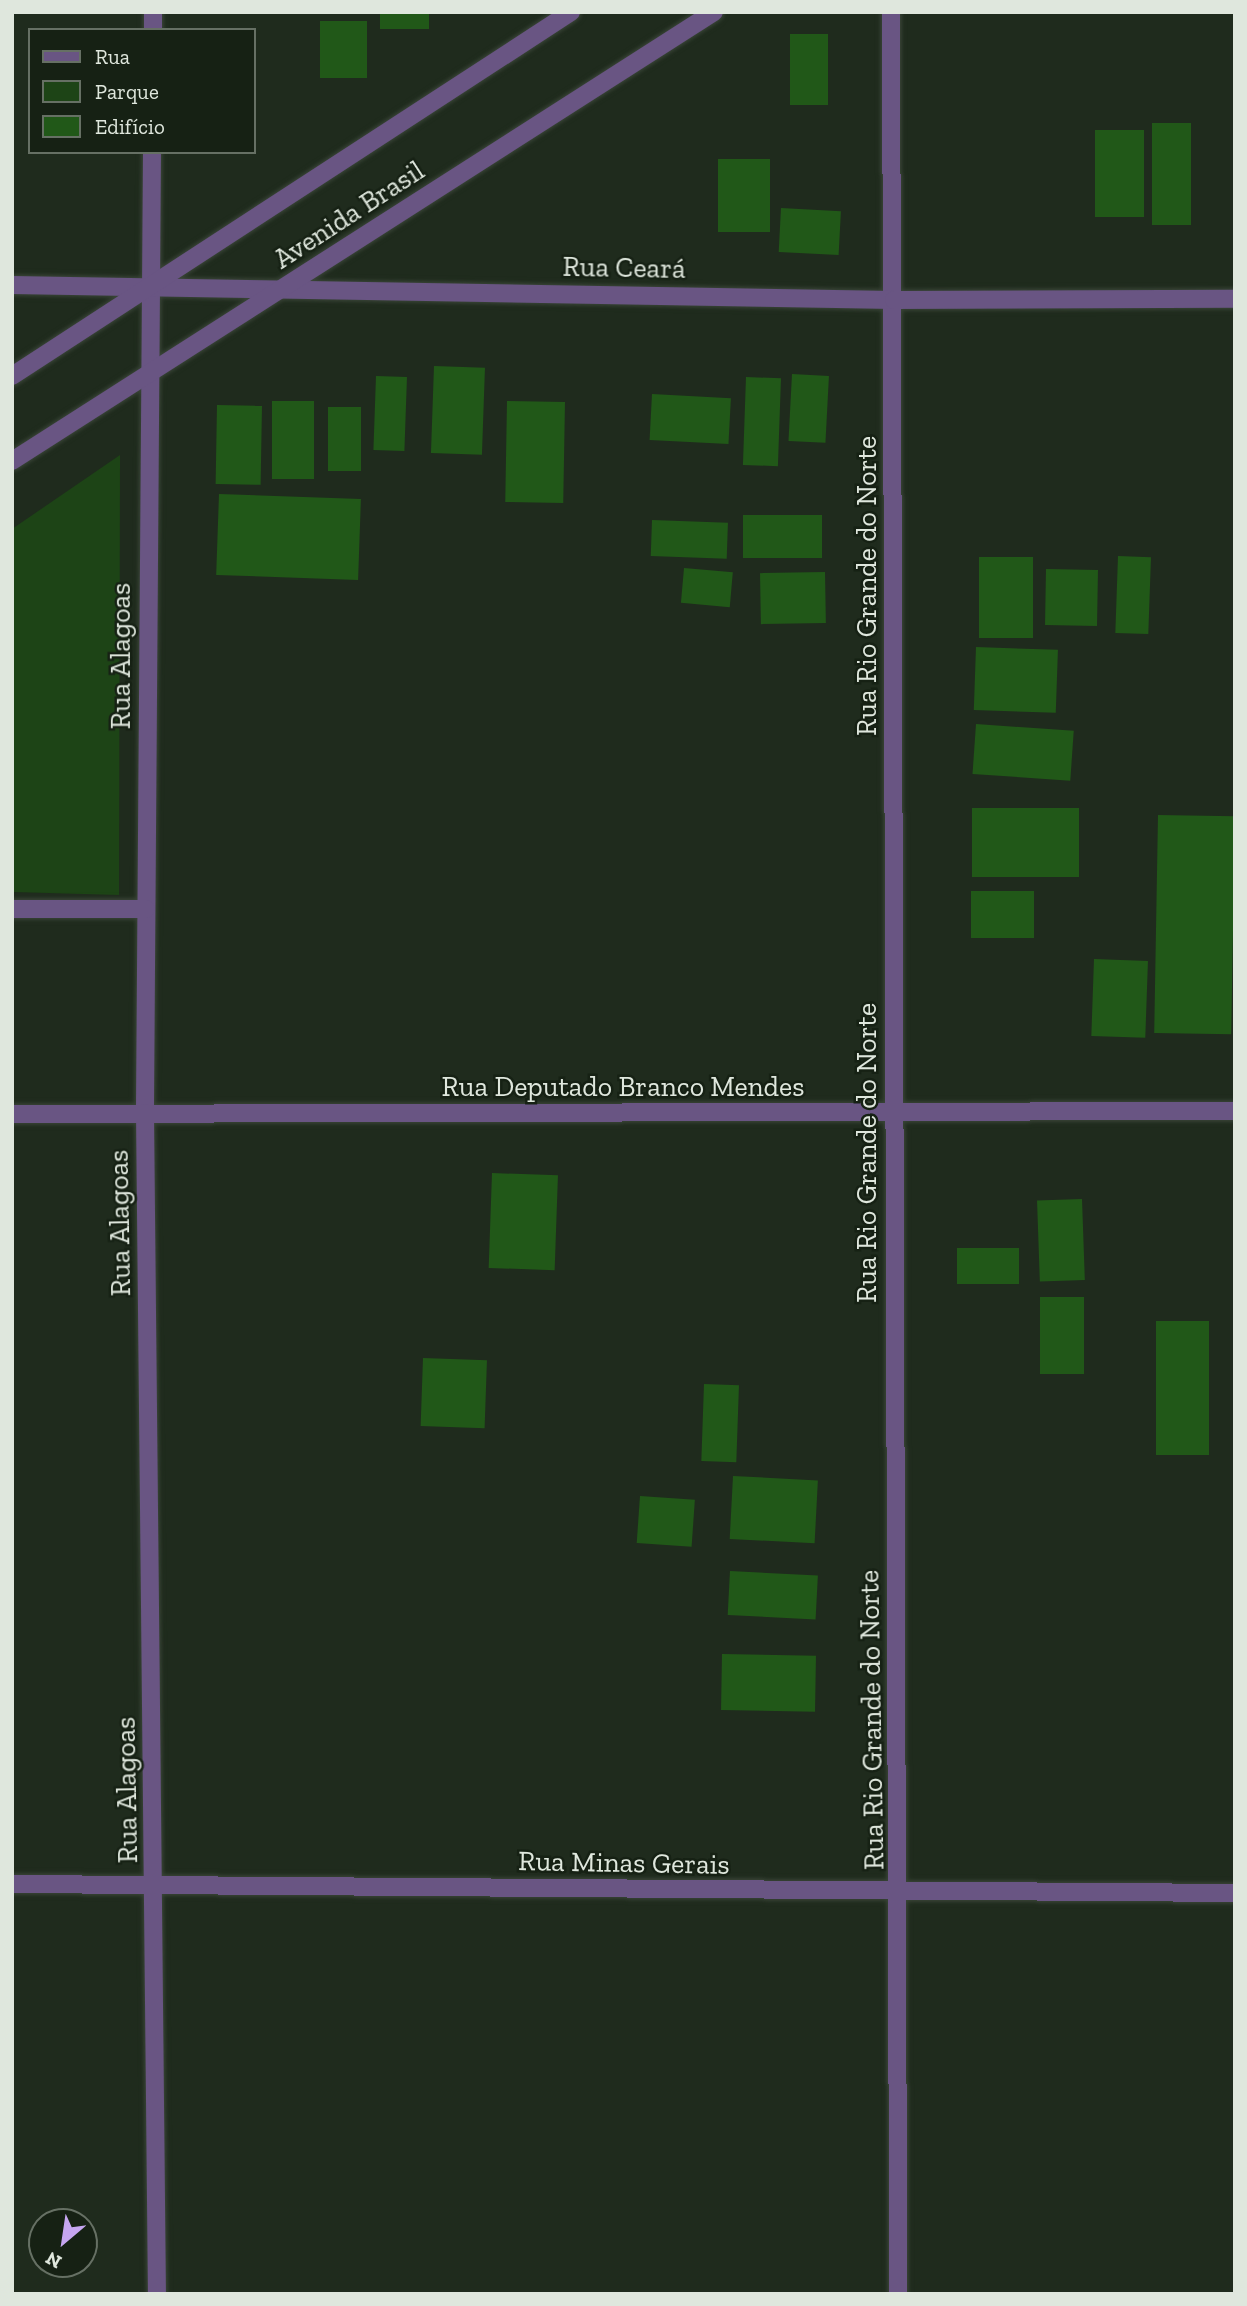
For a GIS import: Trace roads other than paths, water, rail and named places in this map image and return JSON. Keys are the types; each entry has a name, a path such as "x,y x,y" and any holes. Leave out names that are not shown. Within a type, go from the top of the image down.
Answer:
{"street":[{"name":"Avenida Brasil","path":"12,376 571,12"},
{"name":"Avenida Brasil","path":"12,461 149,370 284,288 714,12"},
{"name":"Rua Rio Grande do Norte","path":"891,12 894,300 892,1113 900,1893 898,2294"},
{"name":"Rua Alagoas","path":"152,154 145,1113 155,1884 157,2294"},
{"name":"Rua Ceará","path":"12,285 150,285 894,300 1235,299"},
{"path":"12,909 146,909"},
{"name":"Rua Deputado Branco Mendes","path":"12,1114 1235,1111"},
{"name":"Rua Minas Gerais","path":"12,1884 900,1893 1235,1893"}]}
